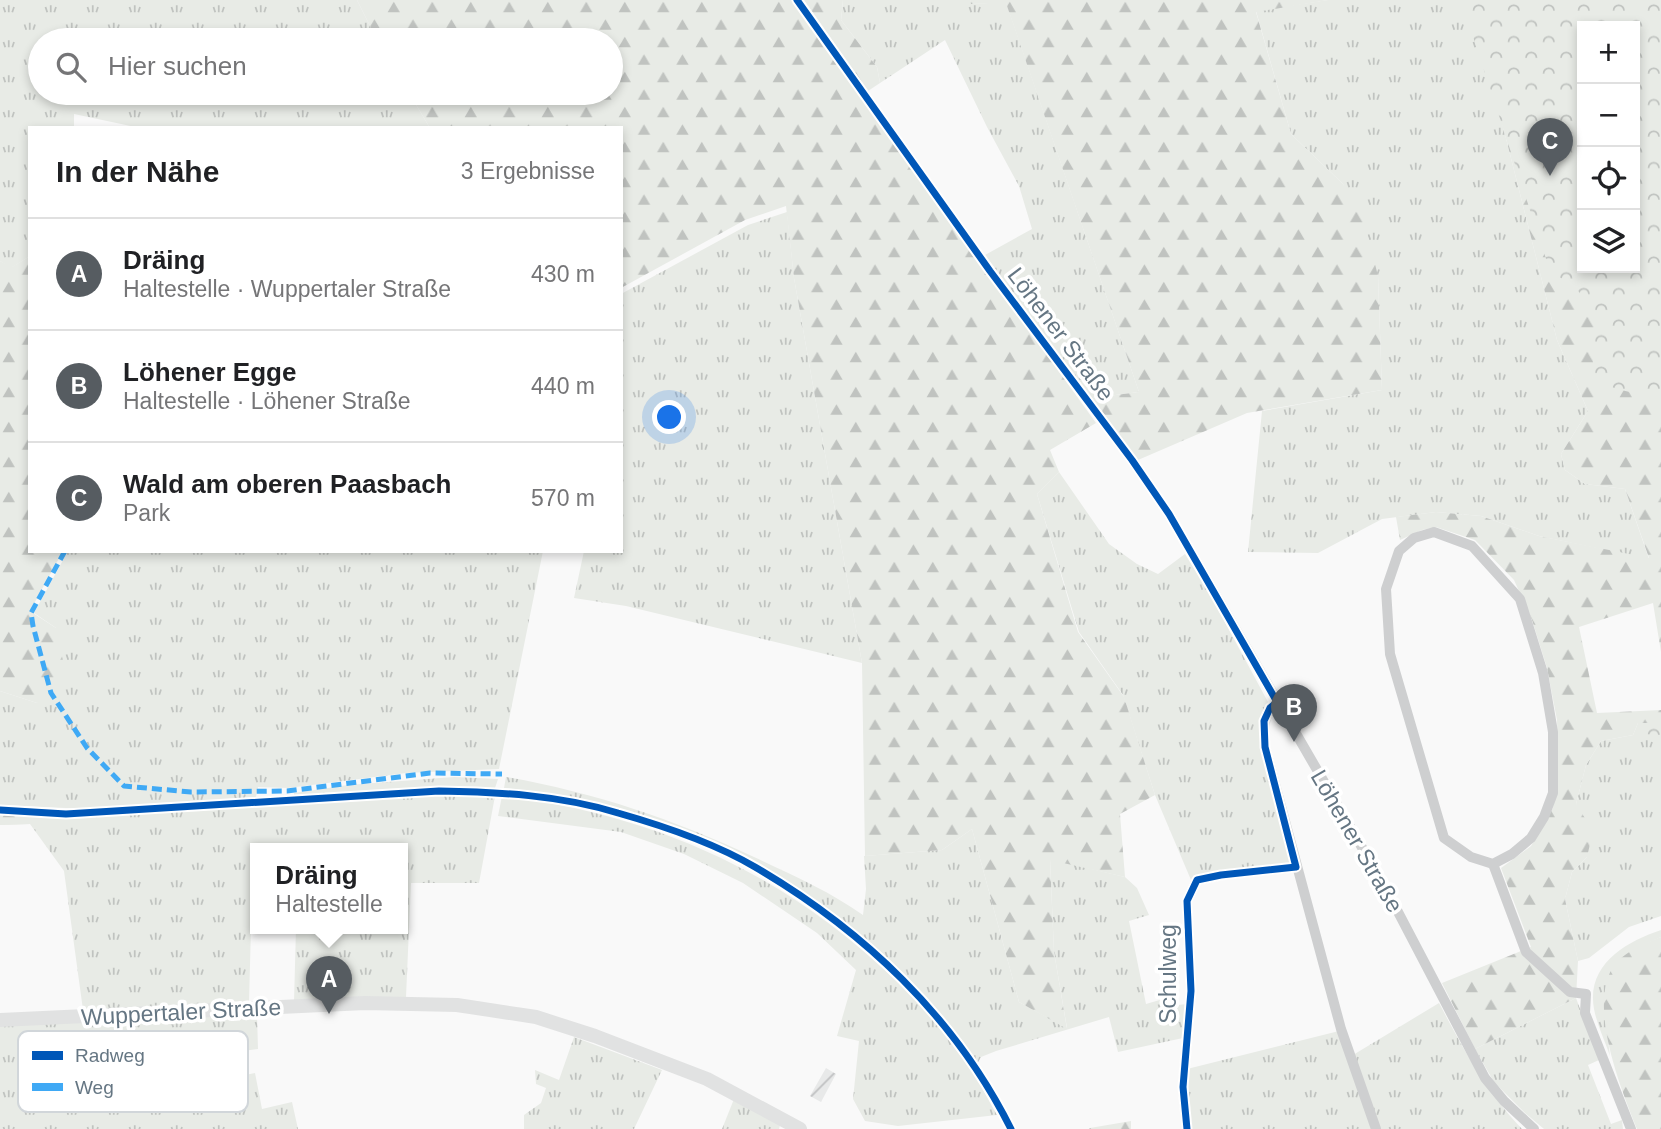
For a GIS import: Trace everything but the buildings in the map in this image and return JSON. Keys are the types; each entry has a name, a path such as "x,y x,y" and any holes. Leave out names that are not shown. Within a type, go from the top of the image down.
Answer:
{"main road":[{"name":"Wuppertaler Straße","path":"0,1020 365,1003 457,1005 536,1017 595,1036 707,1079 800,1129"}],"street":[{"name":"Löhener Straße","path":"797,0 990,271 1162,503 1386,889 1485,1079 1534,1129"},
{"path":"1434,532 1472,546 1520,599 1543,673 1553,732 1553,793 1544,817 1531,838 1512,854 1493,864 1471,857 1444,838 1390,654 1386,589 1399,551 1413,538 1434,532"},
{"path":"1277,702 1270,708 1264,721 1265,747 1341,1029 1376,1129"},
{"path":"1493,864 1526,952 1570,992 1586,993 1585,1013 1631,1129"},
{"name":"Schulweg","path":"1187,1129 1183,1087 1191,990 1187,901 1196,880 1296,867"}],"shaded area":[{"path":"826,1068 836,1074 821,1102 810,1096"}],"green space":[{"path":"0,0 357,0 371,28 28,28 28,105 416,105 429,126 131,126 74,114 74,126 28,126 28,257 11,268 0,261"},
{"path":"357,0 791,0 1096,423 1050,450 1059,472 1037,494 1078,632 1124,697 1155,795 1120,814 1125,877 1050,860 1054,952 1067,1029 1019,1002 972,829 942,850 865,856 862,663 794,278 786,206 745,220 623,287 623,126 429,126 416,105 623,105 623,28 371,28"},
{"path":"804,0 843,0 841,20 877,67 880,83 868,91"},
{"path":"843,0 970,0 972,4 1006,2 1139,392 1092,398 985,255 1032,229 1019,186 945,40 880,83 877,67 841,20"},
{"path":"970,0 1328,0 1256,12 1291,134 1343,184 1363,217 1378,276 1382,390 1247,413 1138,460 1092,398 1139,392 1006,3 971,4"},
{"path":"1328,0 1471,0 1557,340 1588,411 1561,454 1565,470 1585,484 1625,489 1649,559 1539,536 1481,516 1436,512 1382,519 1318,553 1248,552 1262,411 1382,390 1378,276 1343,184 1291,134 1256,11"},
{"path":"1461,0 1661,0 1661,407 1644,396 1607,385 1592,374 1596,326 1593,313 1573,283 1551,274"},
{"path":"1471,0 1661,0 1661,652 1653,603 1579,627 1597,713 1661,710 1661,723 1638,723 1633,735 1601,741 1586,765 1576,804 1593,831 1587,857 1572,872 1565,899 1578,961 1576,998 1475,1049 1442,983 1531,947 1501,868 1531,846 1553,808 1558,760 1557,720 1547,668 1532,620 1514,580 1475,540 1436,527 1400,540 1396,517 1436,512 1481,516 1539,536 1649,558 1625,489 1585,484 1565,470 1561,454 1588,411 1557,340"},
{"path":"787,212 794,278 862,663 626,606 574,598 584,553 623,553 623,293 748,225"},
{"path":"28,257 28,553 62,553 30,611 56,628 66,675 37,703 0,691 0,261 12,267"},
{"path":"1059,472 1109,544 1137,564 1158,574 1185,554 1208,591 1268,702 1261,727 1292,864 1191,880 1155,795 1123,695 1079,632 1037,494"},
{"path":"67,553 543,553 499,769 406,773 288,788 258,787 256,797 87,809 0,805 0,691 37,703 56,628 34,613"},
{"path":"1638,723 1661,723 1661,916 1629,927 1589,958 1578,961 1565,899 1572,872 1587,857 1576,804 1586,765 1601,741 1633,735"},
{"path":"1642,725 1661,725 1661,735 1642,734"},
{"path":"454,777 498,779 495,788 427,788 294,795 348,785"},
{"path":"506,777 602,799 693,831 810,884 863,915 866,889 864,856 942,850 972,829 1019,1002 1067,1028 1054,952 1050,859 1125,877 1137,888 1149,915 1129,921 1146,1004 1163,999 1166,1006 1188,1004 1183,1038 1118,1052 1109,1017 996,1051 981,1057 977,1064 934,1008 885,958 830,913 771,874 708,842 642,817 573,798 504,788"},
{"path":"440,794 495,796 479,883 411,883 406,997 294,1002 296,934 408,934 408,843 250,843 249,1003 83,1010 64,871 30,824 0,825 0,814 110,814"},
{"path":"502,796 611,817 662,833 760,878 805,907 849,939 932,1015 960,1050 997,1115 898,1126 865,1121 853,1099 859,1041 837,1036 856,970 817,933 743,883 684,854 621,832 498,816"},
{"path":"0,815 51,817 30,824 0,825"},
{"path":"1661,930 1661,937 1624,959 1613,970 1607,983 1605,1014 1610,1056 1594,1009 1596,980 1602,968 1622,949"},
{"path":"1661,937 1661,1129 1637,1129 1609,1046 1604,1001 1607,981 1615,964 1630,951"},
{"path":"1576,998 1599,1060 1588,1065 1611,1124 1622,1120 1623,1129 1544,1129 1494,1082 1475,1049"},
{"path":"1439,1003 1486,1084 1522,1129 1380,1129 1353,1055"},
{"path":"257,1014 258,1049 248,1050 248,1031 18,1031 18,1112 248,1112 248,1074 255,1073 262,1109 292,1102 298,1129 0,1129 0,1025"},
{"path":"1339,1031 1373,1129 1189,1129 1187,1069"},
{"path":"574,1037 662,1070 634,1129 524,1129 524,1115 541,1103 546,1088 536,1084 535,1070 559,1080"},
{"path":"734,1099 780,1125 779,1129 722,1129"},
{"path":"1131,1121 1131,1129 1089,1129 1090,1128"}],"marked path":[{"path":"64,553 31,613 33,626 51,693 87,748 124,786 191,792 287,791 430,773 502,774"}],"cycle path":[{"path":"797,0 990,271 1132,460 1169,514 1277,702 1270,708 1264,721 1265,747 1296,867 1197,880 1187,901 1191,991 1183,1087 1187,1129"},
{"path":"0,810 66,814 439,791 551,798 596,807 653,824 706,843 755,867 795,892 869,948 934,1013 963,1050 1011,1129"}],"place":[{"name":"Wald am oberen Paasbach","path":"1550,176"},
{"name":"Löhener Egge","path":"1294,742"},
{"name":"Dräing","path":"329,1014"}]}
